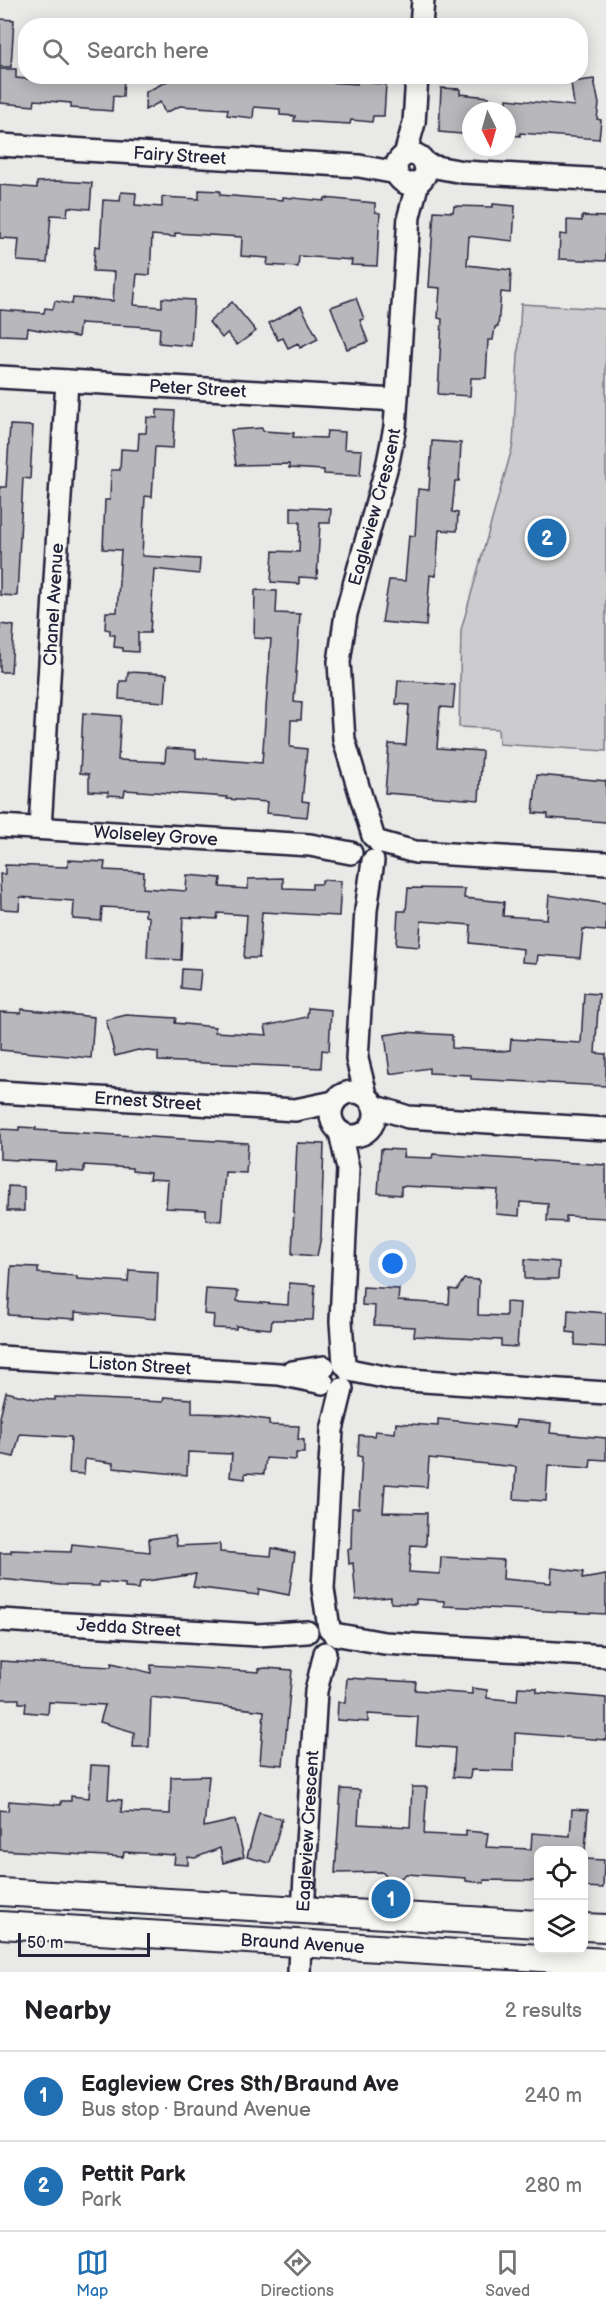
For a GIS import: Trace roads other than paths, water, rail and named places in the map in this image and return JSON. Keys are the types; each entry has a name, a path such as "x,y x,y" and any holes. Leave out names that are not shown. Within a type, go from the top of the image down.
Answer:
{"street":[{"path":"422,18 423,0"},
{"name":"Eagleview Crescent","path":"299,1972 332,1430 341,1321 348,1169 358,1109 357,1059 366,910 365,849 360,794 344,740 339,662 346,614 388,462 395,427 416,84"},
{"name":"Fairy Street","path":"0,145 606,180"},
{"name":"Peter Street","path":"0,377 396,400"},
{"name":"Chanel Avenue","path":"40,828 67,381"},
{"name":"Wolseley Grove","path":"0,826 606,863"},
{"name":"Ernest Street","path":"0,1092 295,1110 358,1109 408,1117 606,1129"},
{"name":"Eagleview Crescent","path":"348,1169 331,1109 358,1109"},
{"name":"Ernest Street","path":"295,1110 355,1136 358,1109"},
{"name":"Liston Street","path":"0,1357 606,1393"},
{"name":"Jedda Street","path":"0,1620 606,1656"},
{"name":"Braund Avenue","path":"0,1892 534,1924"},
{"name":"Braund Avenue","path":"0,1925 606,1962"},
{"path":"588,1927 606,1928"}],"place":[{"name":"Pettit Park","path":"547,538"},
{"name":"Eagleview Cres Sth/Braund Ave","path":"391,1899"}]}
